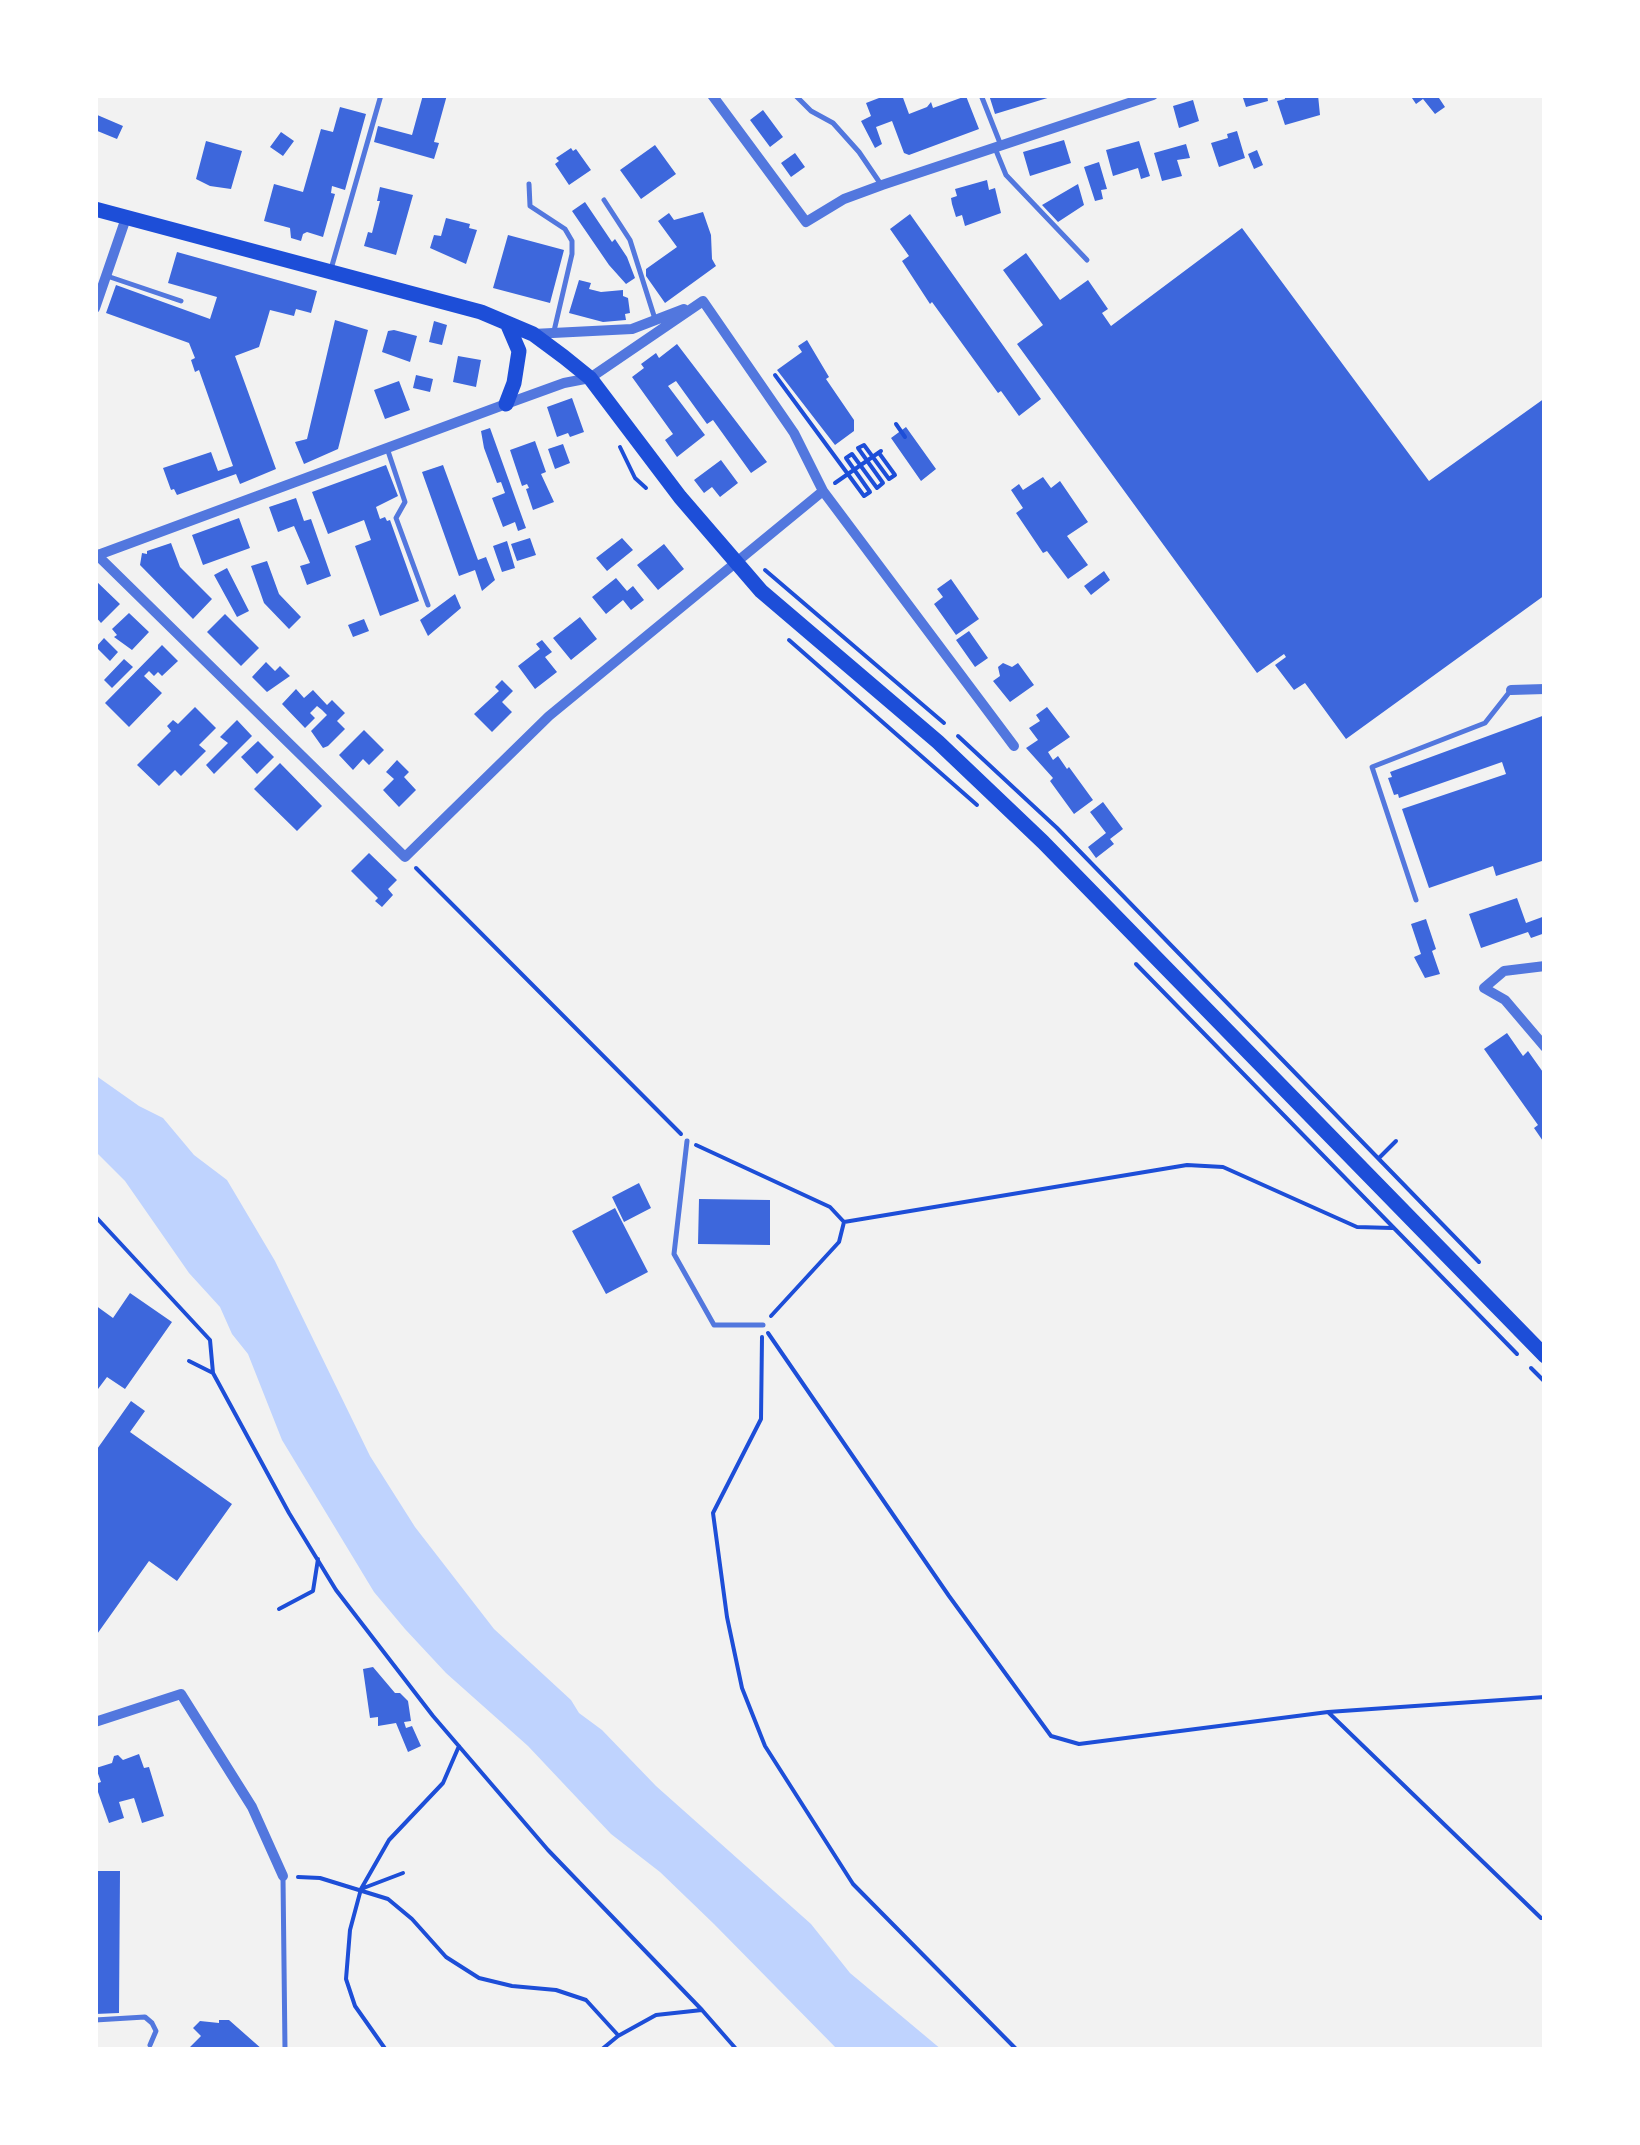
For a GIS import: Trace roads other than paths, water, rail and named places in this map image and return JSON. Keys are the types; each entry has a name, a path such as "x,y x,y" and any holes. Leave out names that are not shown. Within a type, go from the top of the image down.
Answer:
{"main road":[{"path":"95,209 480,312 533,334 590,378 680,497 761,591 938,742 1043,842 1545,1356"},
{"path":"506,404 519,350 507,323"}],"street":[{"path":"712,95 806,222 844,200 882,185 1153,95"},
{"path":"95,308 126,218"},
{"path":"823,491 549,716 405,857 96,554 564,383 590,378 659,326 703,301 794,433 823,491 1014,746"},
{"path":"533,334 601,333 659,326"},
{"path":"1511,690 1545,689"},
{"path":"1545,966 1504,971 1484,988 1506,1000 1545,1048"},
{"path":"95,1722 181,1694 252,1807 283,1876"}],"lane":[{"path":"330,272 381,95"},
{"path":"795,95 810,111 832,124 859,152 882,185"},
{"path":"981,95 1006,175 1087,260"},
{"path":"529,184 530,206 564,229 572,241 554,331"},
{"path":"604,200 630,240 659,326"},
{"path":"107,276 181,301"},
{"path":"387,448 405,502 396,518 428,605"},
{"path":"1416,900 1372,766 1486,722 1511,690"},
{"path":"687,1141 674,1254 714,1325 762,1325"},
{"path":"283,1876 285,2050"},
{"path":"95,2020 145,2018 156,2031 150,2044"}],"water":[{"path":"95,1075 163,1118 194,1155 227,1180 275,1261 370,1456 415,1527 494,1629 656,1786 811,1924 850,1973 942,2050 838,2050 714,1924 660,1872 611,1834 528,1746 446,1673 405,1629 374,1592 282,1440 248,1354 232,1334 220,1307 189,1273 125,1181 95,1151"}]}
